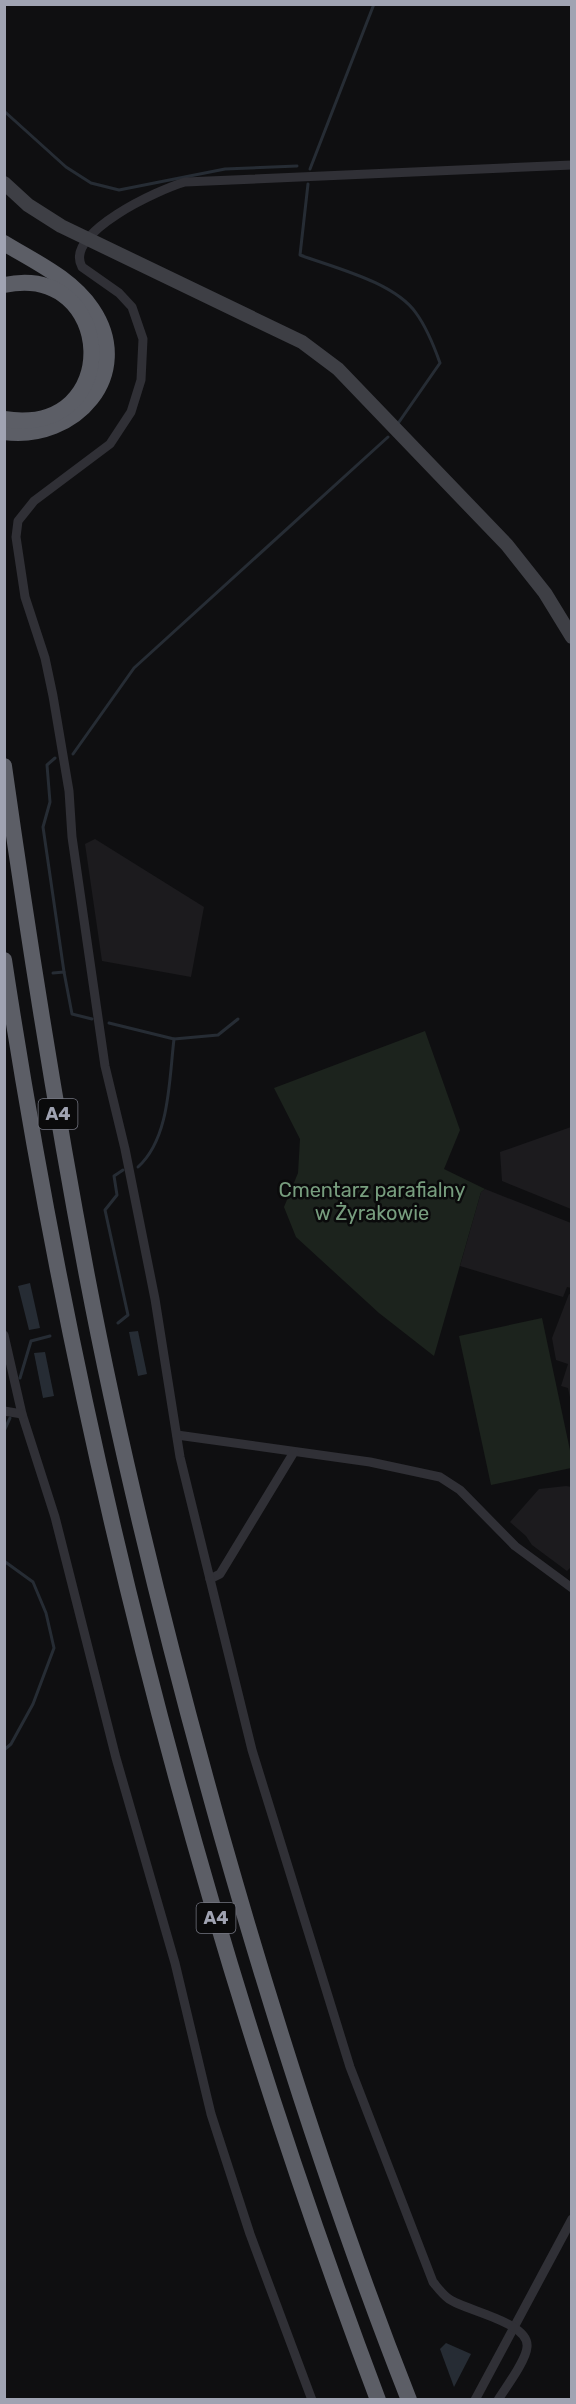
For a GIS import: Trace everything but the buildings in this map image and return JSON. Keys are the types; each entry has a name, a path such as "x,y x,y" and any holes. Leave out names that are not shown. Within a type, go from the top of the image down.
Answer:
{"highway":[{"path":"4,243 61,278 80,293 100,326 105,358 102,377 94,395 72,418 46,431 26,434 4,432"},
{"path":"4,285 37,284 68,298 86,322 93,354 91,371 82,390 61,411 34,421 4,419"},
{"name":"A4","path":"4,766 62,1138 87,1278 119,1426 178,1674 259,1965 338,2210 409,2400"},
{"name":"A4","path":"4,960 59,1282 137,1631 217,1923 301,2188 378,2400"}],"street":[{"path":"498,2400 528,2346 523,2333 514,2326 450,2300 433,2282 350,2067 252,1750 177,1435 155,1299 125,1149 105,1066 72,837 69,791 53,696 45,658 25,597 16,537 18,521 34,501 110,444 131,412 141,380 143,339 138,317 126,299 82,267 78,254 86,239 132,206 169,186 185,182 572,165"},
{"path":"4,183 38,212 86,239 302,342 338,369 507,545 545,593 572,637"},
{"path":"4,1335 22,1414 56,1517 116,1758 175,1963 211,2114 250,2234 312,2400"},
{"path":"4,1411 22,1414"},
{"path":"177,1435 370,1461 440,1477 460,1490 515,1546 572,1588"},
{"path":"210,1579 220,1574 294,1452"},
{"path":"475,2400 572,2219"}],"shaded area":[{"path":"95,839 204,907 191,977 102,961 85,844"},
{"path":"571,1127 571,1209 502,1181 500,1152"},
{"path":"485,1189 571,1223 571,1288 567,1287 563,1297 460,1266 481,1192"},
{"path":"30,1283 40,1328 29,1330 18,1286"},
{"path":"569,1294 572,1295 571,1402 568,1388 561,1386 568,1364 556,1360 552,1338"},
{"path":"138,1331 147,1374 138,1376 129,1332"},
{"path":"45,1352 54,1396 43,1398 34,1353"},
{"path":"572,1487 571,1567 567,1571 532,1545 526,1536 510,1522 539,1489"},
{"path":"446,2343 471,2354 454,2387 440,2349"}],"green space":[{"name":"Cmentarz parafialny w Żyrakowie","path":"425,1031 460,1130 444,1169 485,1189 481,1192 434,1356 379,1313 296,1237 284,1207 298,1173 300,1139 274,1088"},
{"path":"542,1318 571,1455 571,1468 491,1485 459,1336"}],"waterway":[{"path":"310,169 374,4"},
{"path":"4,111 66,167 91,183 119,190 225,169 297,166"},
{"path":"308,184 300,255 379,284 406,302 427,331 440,363 399,422"},
{"path":"73,754 134,668 388,437"},
{"path":"55,758 47,765 50,802 43,827 64,972"},
{"path":"53,973 64,972 72,1014 92,1019"},
{"path":"109,1023 174,1039 218,1035 238,1019"},
{"path":"138,1167 149,1155 162,1125 169,1090 174,1039"},
{"path":"118,1323 128,1315 105,1210 117,1195 114,1176 123,1170"},
{"path":"20,1378 31,1341 50,1336"},
{"path":"4,1431 10,1418"},
{"path":"4,1561 33,1582 46,1613 54,1648 33,1704 11,1744 4,1750"}]}
